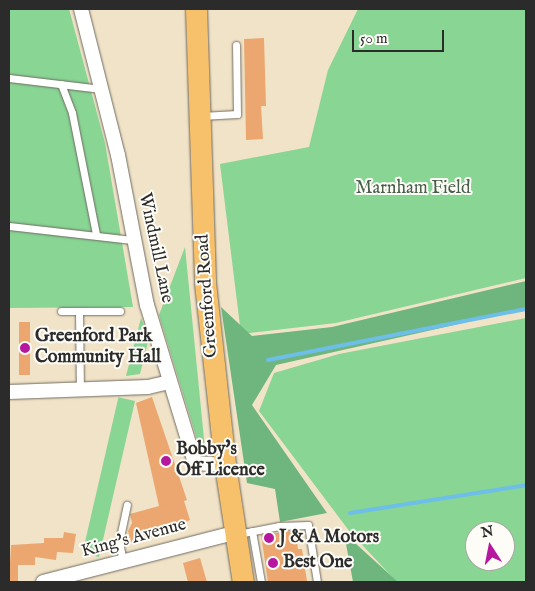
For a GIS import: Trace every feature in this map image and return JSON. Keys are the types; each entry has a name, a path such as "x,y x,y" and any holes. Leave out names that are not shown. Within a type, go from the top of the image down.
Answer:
{"main road":[{"name":"Greenford Road","path":"196,9 198,116 205,283 225,465 240,533 243,582"}],"street":[{"name":"Windmill Lane","path":"81,9 118,155 132,240 169,382 195,463 225,465"},
{"path":"9,392 148,387 169,382"},
{"name":"King's Avenue","path":"43,582 240,533"}],"lane":[{"path":"198,116 237,114 236,45"},
{"path":"9,78 101,89"},
{"path":"61,84 72,113 96,234"},
{"path":"9,226 96,234 132,240"},
{"path":"61,311 120,311"},
{"path":"79,311 80,390"},
{"path":"124,562 119,542 127,505"},
{"path":"260,582 240,533 279,526 308,525 317,582"}],"green space":[{"path":"9,9 69,9 105,143 133,307 9,308"},
{"name":"Marnham Field","path":"358,9 526,9 526,278 336,323 241,334 220,164 309,147 328,70"},
{"path":"185,247 205,449 200,449 159,315"},
{"path":"526,281 526,309 276,365 252,405 327,513 280,522 275,489 247,483 221,307 252,336 332,327"},
{"path":"141,318 149,338 140,374 126,376"},
{"path":"526,318 526,582 397,582 350,532 259,411 274,373 339,354"},
{"path":"118,397 135,401 99,557 82,553"},
{"path":"344,533 398,582 353,582"}],"building":[{"path":"264,38 266,106 261,106 263,139 246,140 244,39"},
{"name":"Greenford Park Community Hall","path":"19,322 30,322 30,375 19,375"},
{"path":"152,397 187,500 184,501 190,520 166,530 167,533 131,543 128,531 132,523 130,514 159,506 136,403"},
{"path":"292,531 296,536 298,549 302,549 307,581 268,582 261,535"},
{"path":"64,532 76,534 73,553 57,552 56,560 35,557 35,565 18,565 18,582 9,582 11,545 44,543 44,538 63,538"},
{"path":"200,558 207,582 188,582 183,563"}],"waterway":[{"path":"268,360 526,309"},
{"path":"350,513 526,485"}],"place":[{"name":"Greenford Park Community Hall","path":"25,348"},
{"name":"Bobby's Off Licence","path":"166,461"},
{"name":"J & A Motors","path":"269,538"},
{"name":"Best One","path":"273,563"}]}
